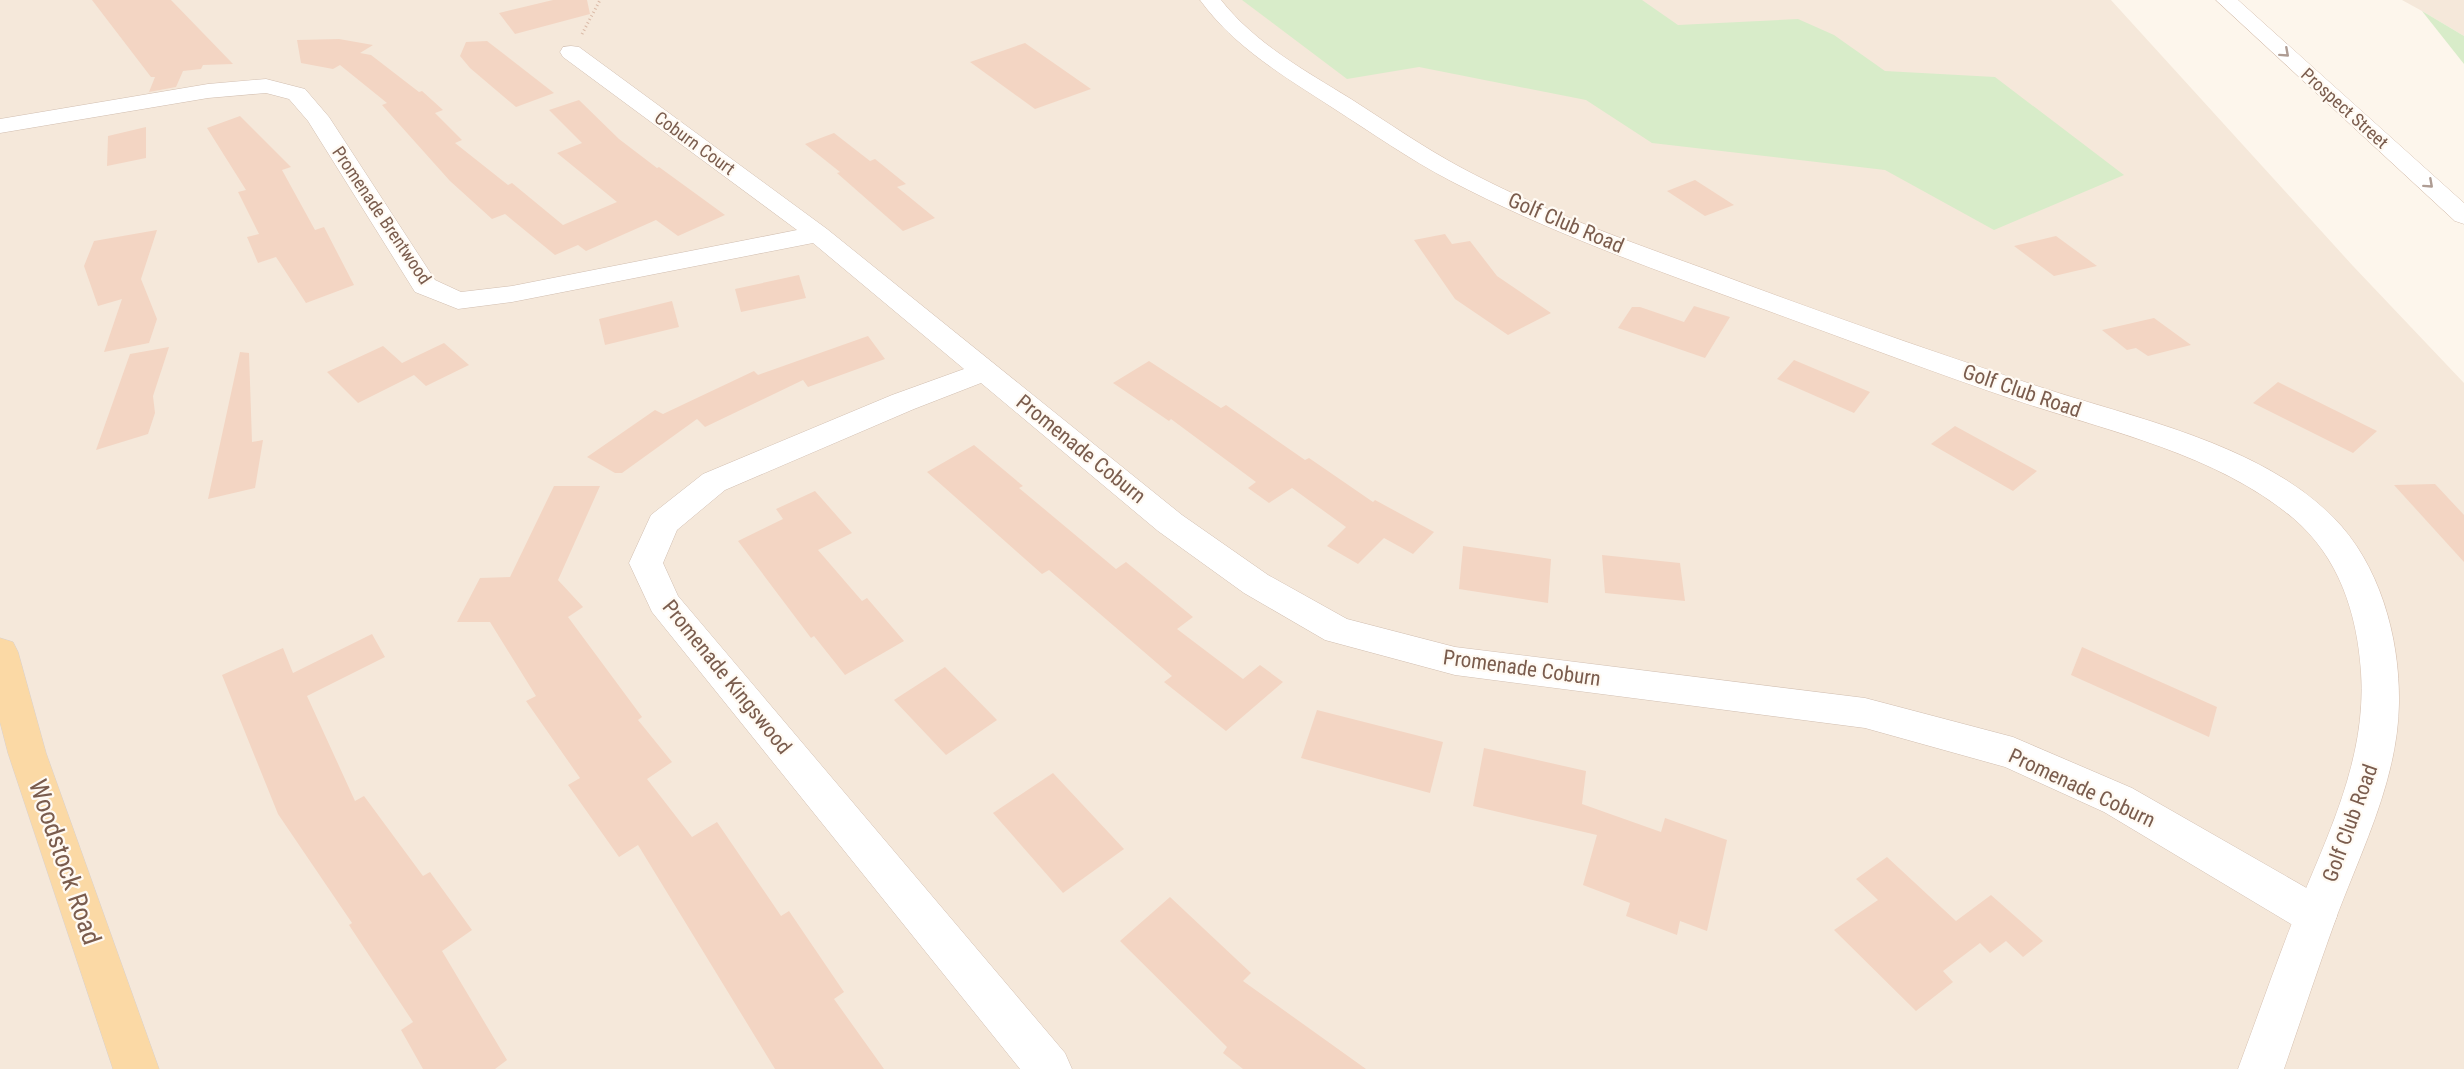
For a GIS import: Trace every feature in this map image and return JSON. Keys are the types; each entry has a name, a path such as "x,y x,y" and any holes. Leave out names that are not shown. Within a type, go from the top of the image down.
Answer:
{"main road":[{"name":"Woodstock Road","path":"0,652 27,753 136,1069"}],"street":[{"name":"Golf Club Road","path":"1210,0 1237,32 1265,55 1425,158 1474,184 1651,258 1900,350 2208,454 2262,480 2305,510 2336,542 2357,574 2369,615 2379,672 2379,726 2372,774 2316,916 2261,1069"},
{"name":"Prospect Street","path":"2226,0 2464,216"},
{"name":"Prospect Street","path":"2249,0 2464,189"},
{"name":"Coburn Court","path":"571,52 818,234"},
{"name":"Promenade Brentwood","path":"0,126 208,91 266,86 297,94 317,117 425,286 458,301 512,294 818,234"},
{"name":"Promenade Coburn","path":"818,234 1170,523 1256,584 1337,630 1455,661 1865,713 2013,753 2118,800 2316,916"},
{"name":"Promenade Kingswood","path":"986,371 903,402 714,482 663,522 646,563 664,603 1049,1069"}],"path":[{"path":"571,52 599,6 600,0"}],"shaded area":[{"path":"0,0 2111,0 2353,266 2464,383 2464,1069 0,1069"},
{"path":"2402,0 2464,0 2464,36 2422,11"}],"green space":[{"path":"1242,0 1642,0 1678,25 1798,19 1834,35 1885,71 1995,77 2124,175 1994,230 1885,170 1652,143 1586,100 1419,67 1347,79"},
{"path":"2422,11 2464,36 2464,64"}],"building":[{"path":"92,0 171,0 233,64 203,65 201,69 183,71 176,87 149,92 155,77 151,77"},
{"path":"553,0 587,0 590,14 515,34 499,13"},
{"path":"339,39 373,45 360,53 371,55 419,92 422,91 443,110 435,113 462,140 455,143 508,185 512,183 563,225 617,202 557,153 582,143 549,110 579,100 619,139 725,215 678,236 656,220 586,251 578,245 555,255 505,214 492,219 450,181 382,105 387,103 340,65 333,69 301,63 297,40"},
{"path":"487,41 554,93 516,107 470,68 460,56 466,42"},
{"path":"1025,43 1091,89 1035,109 970,62"},
{"path":"240,116 291,167 282,170 315,230 324,227 354,285 306,303 276,257 258,263 247,237 259,234 238,192 246,190 207,128"},
{"path":"146,127 146,158 107,166 108,136"},
{"path":"834,133 870,161 875,159 906,184 897,187 935,218 903,231 837,173 840,172 805,144"},
{"path":"1695,180 1734,205 1705,216 1667,191"},
{"path":"157,230 141,279 157,319 149,343 104,352 122,299 98,306 84,266 94,241"},
{"path":"1445,234 1452,244 1470,241 1497,276 1551,313 1508,335 1455,299 1414,240"},
{"path":"2056,236 2097,266 2054,276 2014,246"},
{"path":"799,275 806,298 741,312 735,289"},
{"path":"672,301 679,327 605,345 599,319"},
{"path":"1694,306 1730,317 1705,358 1618,328 1632,307 1640,307 1684,322"},
{"path":"2154,318 2191,345 2148,356 2136,348 2127,350 2102,330"},
{"path":"868,336 885,359 808,387 803,380 705,427 697,419 622,473 615,473 587,457 655,410 663,414 754,371 758,375"},
{"path":"444,343 469,365 426,386 414,375 358,403 327,372 383,346 402,363"},
{"path":"169,347 153,396 155,413 148,434 96,450 130,354"},
{"path":"240,352 249,353 252,442 263,440 255,488 208,499"},
{"path":"1794,360 1870,392 1854,413 1777,379"},
{"path":"1149,361 1221,408 1226,405 1305,460 1309,458 1373,502 1375,500 1434,532 1413,554 1384,538 1358,564 1327,546 1346,527 1292,488 1269,503 1248,488 1256,482 1171,419 1169,421 1113,383"},
{"path":"2278,382 2377,431 2353,453 2253,403"},
{"path":"1955,426 2037,471 2013,491 1931,444"},
{"path":"974,445 1023,486 1019,488 1116,569 1126,562 1193,617 1177,629 1243,679 1260,665 1283,682 1226,731 1164,682 1172,676 1049,570 1042,574 927,472"},
{"path":"2435,484 2464,515 2464,562 2394,485"},
{"path":"554,486 600,486 558,580 583,607 568,617 642,717 638,720 672,762 647,779 692,837 717,822 781,916 789,911 844,992 834,999 884,1069 775,1069 638,845 619,857 568,785 580,778 526,701 536,696 490,622 457,622 480,578 510,577"},
{"path":"815,491 852,533 818,550 862,601 867,598 904,641 845,675 814,636 811,638 738,541 783,519 776,509"},
{"path":"1463,546 1551,559 1548,603 1459,589"},
{"path":"1602,555 1680,563 1685,601 1605,593"},
{"path":"372,634 385,657 307,696 355,801 364,796 423,876 430,872 472,930 442,951 507,1060 495,1069 423,1069 401,1030 413,1022 349,925 352,923 278,814 222,675 283,648 293,673"},
{"path":"2082,647 2217,707 2209,737 2071,675"},
{"path":"945,667 997,720 946,755 894,700"},
{"path":"1317,710 1443,742 1430,793 1301,758"},
{"path":"1484,748 1586,771 1582,804 1661,832 1665,818 1727,840 1707,931 1680,921 1677,935 1626,916 1630,903 1583,885 1597,835 1473,806"},
{"path":"1053,773 1124,849 1063,893 993,813"},
{"path":"1887,857 1956,921 1991,895 2043,941 2023,957 2006,941 1990,953 1980,943 1943,971 1953,982 1916,1011 1834,930 1878,900 1856,879"},
{"path":"1170,897 1251,973 1243,981 1366,1069 1243,1069 1223,1053 1227,1047 1120,941"}]}
